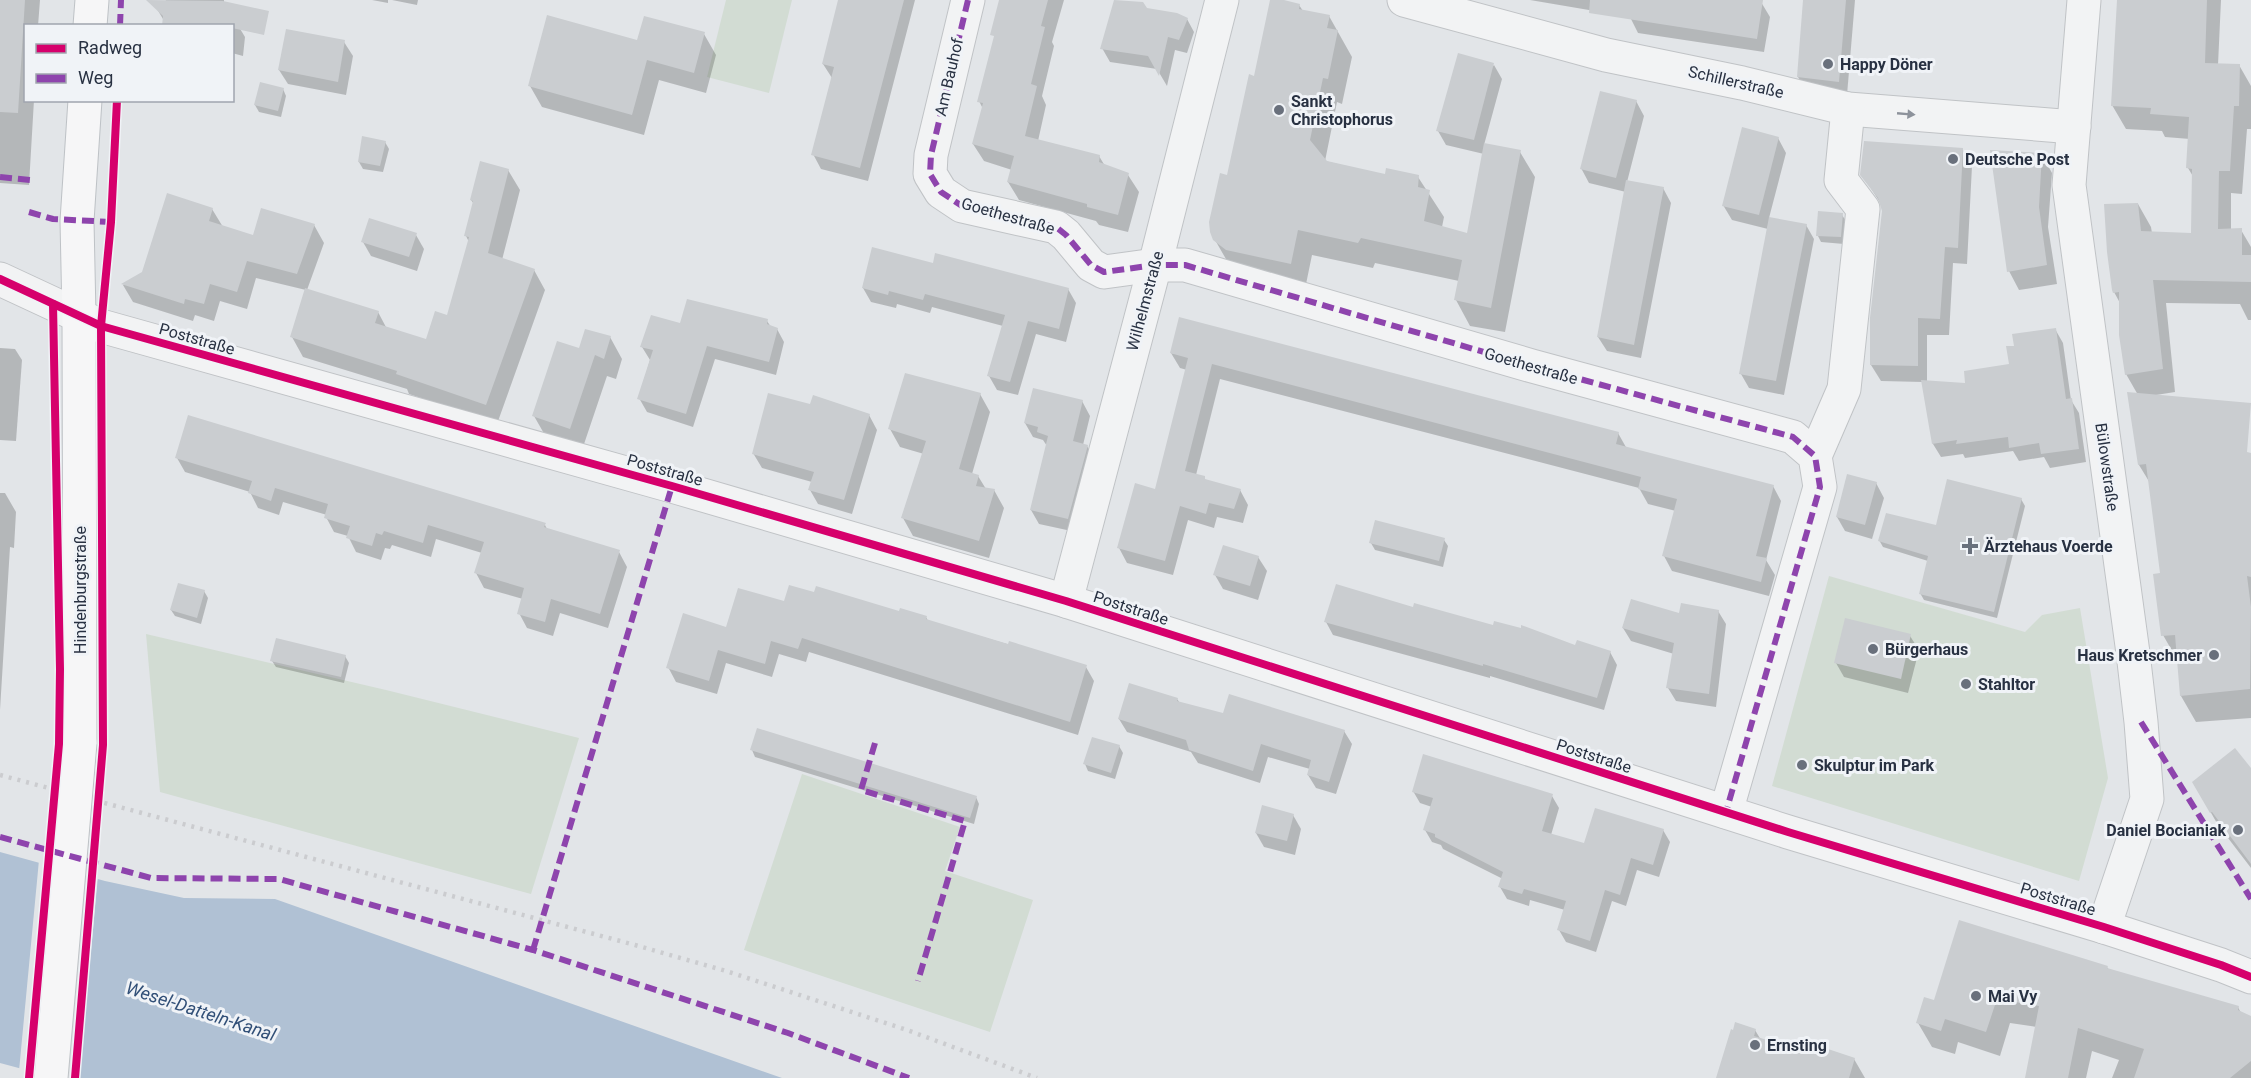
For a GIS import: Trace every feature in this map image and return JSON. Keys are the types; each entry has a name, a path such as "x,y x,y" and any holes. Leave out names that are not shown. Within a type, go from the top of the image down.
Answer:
{"main road":[{"path":"90,24 92,0"},
{"name":"Hindenburgstraße","path":"51,1078 80,743 77,221 85,102"}],"street":[{"name":"Am Bauhof","path":"931,155 968,0"},
{"name":"Wilhelmstraße","path":"1066,601 1155,265 1221,0"},
{"name":"Schillerstraße","path":"1404,0 1606,55 1742,82 1848,109 2074,127"},
{"name":"Bülowstraße","path":"2084,0 2069,185 2133,653 2147,799 2104,927"},
{"path":"1726,812 1820,487 1815,456 1844,389 1863,209 1840,180 1848,109"},
{"name":"Goethestraße","path":"931,155 930,174 941,192 962,206 1056,227 1066,235 1091,265 1104,272 1155,265 1185,265 1542,369 1794,437 1815,456"},
{"name":"Poststraße","path":"0,279 101,326 683,489 1066,601 1726,812 2104,927 2251,977"}],"shaded area":[{"path":"726,0 792,0 769,93 707,77"},
{"path":"1829,576 2025,632 2042,615 2080,608 2108,778 2079,881 1772,786"},
{"path":"146,634 579,738 531,894 160,792"},
{"path":"802,774 960,827 945,871 1033,900 990,1032 744,950"}],"water":[{"name":"Wesel-Datteln-Kanal","path":"0,852 105,881 184,898 275,899 782,1078 56,1078 0,1063"}],"pier":[{"path":"39,860 98,876 79,1078 45,1078 19,1071"}],"building":[{"path":"0,0 25,0 18,113 0,112"},
{"path":"146,0 223,1 269,11 264,35 234,28 234,24 162,24 163,16"},
{"path":"838,0 904,0 860,168 811,155 834,67 822,64"},
{"path":"999,0 1048,0 1041,26 1045,27 1031,84 1037,86 1025,136 1100,155 1099,162 1129,173 1118,215 1007,182 1014,156 972,144 983,103 977,102 994,36 990,35"},
{"path":"1114,0 1143,2 1147,8 1177,13 1188,18 1179,40 1168,37 1159,76 1148,56 1100,49"},
{"name":"Sankt Christophorus","path":"1270,0 1284,0 1300,4 1299,9 1330,15 1327,28 1338,30 1328,79 1323,78 1310,140 1327,161 1385,174 1386,168 1419,175 1418,187 1430,190 1424,221 1467,233 1484,143 1521,150 1491,308 1454,300 1462,260 1361,238 1358,243 1298,230 1291,264 1226,250 1213,240 1209,222 1220,173 1227,175 1249,74 1254,76"},
{"path":"1590,0 1763,0 1757,39 1589,13"},
{"path":"1803,0 1846,0 1839,82 1797,77"},
{"path":"2117,0 2207,0 2205,63 2240,64 2239,106 2234,106 2230,171 2219,171 2218,229 2242,228 2242,255 2251,255 2251,282 2153,280 2163,369 2125,375 2119,335 2119,292 2113,293 2112,290 2104,204 2138,203 2141,231 2191,233 2192,169 2186,168 2189,117 2150,114 2151,108 2111,106"},
{"path":"547,15 637,40 644,16 705,32 694,73 647,60 632,115 528,86"},
{"path":"286,29 345,40 338,82 278,70"},
{"path":"1458,53 1494,63 1474,140 1436,131"},
{"path":"260,82 284,88 278,111 254,105"},
{"path":"1600,91 1637,100 1616,178 1580,169"},
{"path":"1742,127 1779,137 1759,215 1722,206"},
{"path":"362,136 386,141 380,166 358,162"},
{"path":"1864,141 1963,148 1958,248 1945,247 1940,319 1918,318 1918,366 1870,365 1870,318 1882,211 1878,198 1860,175"},
{"path":"1990,150 2042,153 2039,207 2047,265 2007,272"},
{"path":"480,161 509,169 488,253 535,269 486,405 396,374 397,371 290,337 305,288 379,311 375,323 426,339 435,311 447,315 469,237 464,236"},
{"path":"1626,180 1664,187 1634,345 1597,337"},
{"path":"167,193 213,208 209,221 253,235 261,208 315,224 297,274 247,261 237,292 210,284 204,304 185,299 184,304 121,284 142,272"},
{"path":"1818,211 1843,213 1841,237 1816,236"},
{"path":"1769,217 1807,224 1776,381 1739,374"},
{"path":"369,218 417,233 409,257 361,242"},
{"path":"872,247 933,263 935,253 1069,288 1059,329 1028,321 1010,382 987,376 1005,315 925,294 923,300 889,291 888,295 862,288"},
{"path":"687,299 768,319 767,324 778,328 769,362 707,346 686,414 637,399 653,350 640,347 651,315 680,323"},
{"path":"1179,317 1619,432 1616,444 1774,485 1756,556 1767,558 1761,582 1662,556 1677,499 1638,489 1641,477 1212,364 1185,471 1241,489 1234,509 1209,503 1206,514 1180,506 1165,561 1117,548 1135,483 1155,489 1188,358 1170,353"},
{"path":"2056,328 2066,399 2072,398 2079,449 2041,454 2039,443 2009,448 2008,437 1956,444 1957,440 1932,444 1921,380 1965,383 1964,371 2009,364 2006,346 2014,346 2012,334"},
{"path":"585,329 611,336 604,359 595,355 570,429 532,416 557,341 579,348"},
{"path":"905,373 981,393 959,469 979,475 976,486 995,489 979,541 901,518 926,441 888,429"},
{"path":"1033,388 1083,400 1073,441 1088,445 1068,519 1030,510 1048,436 1037,432 1038,427 1024,423"},
{"path":"2127,392 2251,403 2247,452 2251,453 2251,577 2247,576 2251,607 2250,689 2180,696 2175,635 2161,636 2153,574 2160,573 2146,464 2138,465"},
{"path":"768,393 810,404 813,395 870,414 844,500 808,490 814,472 752,454"},
{"path":"188,415 546,523 544,527 620,550 600,614 551,599 545,622 517,614 524,588 474,573 484,542 428,525 423,543 384,531 382,535 376,533 372,546 346,538 350,526 324,518 328,504 275,488 271,501 248,493 252,481 175,458"},
{"path":"1847,474 1877,482 1865,525 1836,517"},
{"name":"Ärztehaus Voerde","path":"1947,479 2022,498 1994,612 1919,594 1928,556 1878,541 1886,513 1936,525"},
{"path":"1375,520 1445,538 1439,561 1369,543"},
{"path":"1223,545 1259,556 1250,586 1213,575"},
{"path":"178,583 205,590 197,618 170,610"},
{"path":"1336,584 1413,607 1414,603 1493,625 1494,621 1521,628 1521,625 1575,645 1577,640 1611,651 1597,698 1483,664 1483,666 1324,622"},
{"path":"789,585 814,592 816,586 899,611 900,608 927,616 926,619 1008,644 1009,641 1087,665 1070,722 802,638 798,649 771,641 765,664 718,650 709,681 666,668 683,613 726,627 738,588 784,601"},
{"path":"1631,599 1679,613 1681,603 1719,610 1709,694 1666,688 1674,643 1622,628"},
{"name":"Bürgerhaus","path":"1845,618 1911,634 1901,679 1834,663"},
{"path":"276,638 346,655 341,677 270,661"},
{"path":"1129,683 1178,698 1177,701 1223,713 1229,694 1345,730 1329,782 1307,775 1311,760 1261,744 1253,771 1189,750 1186,740 1118,719"},
{"path":"757,728 977,796 970,818 750,750"},
{"path":"1092,737 1120,745 1111,773 1083,764"},
{"path":"2235,748 2251,768 2251,864 2212,812 2210,813 2192,782"},
{"path":"1423,754 1553,794 1542,831 1584,843 1595,808 1664,829 1653,865 1631,858 1620,895 1605,890 1590,941 1557,930 1566,901 1524,889 1522,894 1498,887 1503,872 1435,837 1435,834 1423,830 1433,798 1412,792"},
{"path":"1262,805 1294,814 1287,841 1255,833"},
{"path":"1959,920 2108,966 2107,968 2239,1006 2238,1010 2251,1016 2251,1061 2230,1078 2134,1078 2144,1049 2078,1028 2068,1078 2025,1078 2039,1006 1997,999 1986,1032 1945,1019 1941,1031 1916,1023 1924,997 1934,1000"},
{"name":"Ernsting","path":"1735,1022 1756,1029 1754,1036 1813,1054 1816,1045 1855,1058 1849,1078 1716,1078"}],"railway":[{"path":"0,775 726,971 907,1030 1037,1078"}],"marked path":[{"path":"120,24 121,0"},
{"path":"968,0 931,155 930,174 941,192 962,206 1056,227 1066,235 1091,265 1104,272 1155,265 1185,265 1532,366 1793,437 1815,456 1820,487 1726,812"},
{"path":"0,177 31,180"},
{"path":"29,212 53,219 111,222"},
{"path":"533,950 672,486"},
{"path":"2141,722 2251,899"},
{"path":"875,743 861,790 965,821 918,981"},
{"path":"0,837 151,878 279,879 533,950 788,1033 909,1078"}],"cycle path":[{"path":"75,1078 103,745 101,326 111,222 117,102"},
{"path":"0,279 101,326 672,486 1066,601 1788,832 2104,927 2251,977"},
{"path":"29,1078 59,744 60,669 53,304"}],"place":[{"name":"Happy Döner","path":"1828,64"},
{"name":"Sankt Christophorus","path":"1279,110"},
{"name":"Deutsche Post","path":"1953,159"},
{"name":"Ärztehaus Voerde","path":"1970,546"},
{"name":"Bürgerhaus","path":"1873,649"},
{"name":"Haus Kretschmer","path":"2214,655"},
{"name":"Stahltor","path":"1966,684"},
{"name":"Skulptur im Park","path":"1802,765"},
{"name":"Daniel Bocianiak","path":"2238,830"},
{"name":"Mai Vy","path":"1976,996"},
{"name":"Ernsting","path":"1755,1045"}]}
